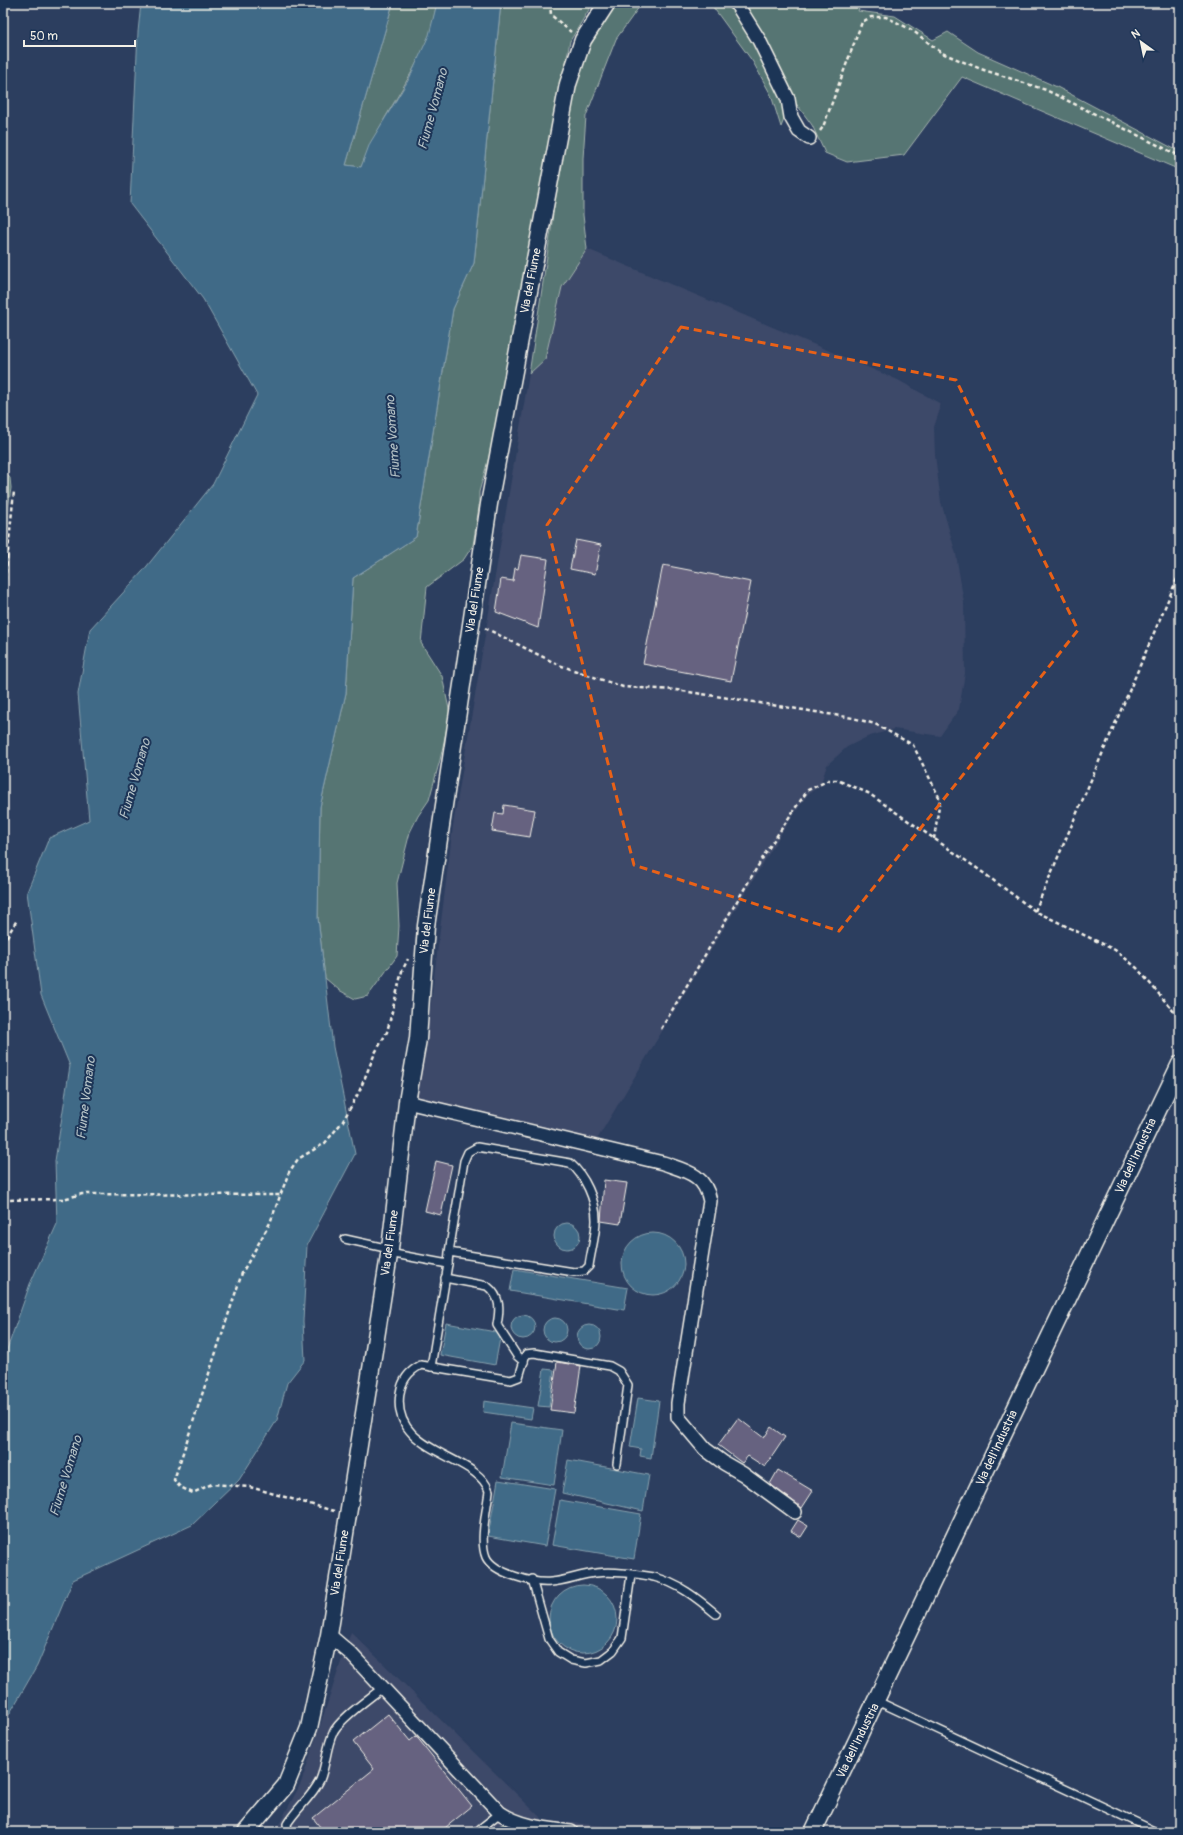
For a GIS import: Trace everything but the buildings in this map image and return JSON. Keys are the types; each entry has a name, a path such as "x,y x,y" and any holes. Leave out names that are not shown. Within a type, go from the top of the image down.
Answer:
{"street":[{"name":"Via del Fiume","path":"246,1832 286,1785 309,1728 329,1635 390,1251 407,1102 418,1039 426,926 489,504 568,84 583,40 607,3"},
{"path":"736,3 759,40 788,99 791,117 799,131 809,138"},
{"name":"Via dell'Industria","path":"813,1832 877,1701 1180,1064"},
{"path":"407,1102 663,1163 689,1172 699,1179 708,1190 710,1201 678,1403 678,1417 705,1449 724,1463 744,1474 795,1512"},
{"path":"329,1635 350,1654 500,1813 512,1821 571,1832"}],"lane":[{"path":"431,1366 448,1264 449,1252 464,1161 468,1152 477,1147 570,1163 577,1169 593,1200 596,1221 589,1266 584,1271 574,1272 449,1252"},
{"path":"345,1239 448,1264"},
{"path":"445,1278 487,1286 492,1290 500,1303 497,1325 517,1356 524,1362"},
{"path":"617,1464 628,1385 619,1371 610,1366 534,1353 526,1354 519,1377 511,1380 421,1365 413,1369 405,1378 399,1399 403,1422 432,1450 479,1475 487,1482 489,1490 483,1546 486,1558 495,1568 508,1575 550,1583 596,1573 631,1574 654,1578 671,1583 687,1591 716,1614"},
{"path":"532,1579 549,1639 558,1652 564,1656 571,1660 586,1663 601,1660 613,1651 622,1638 631,1574"},
{"path":"288,1832 287,1824 292,1816 309,1797 320,1781 333,1732 340,1723 382,1688"},
{"path":"877,1701 1157,1832"},
{"path":"476,1832 500,1813"}],"path":[{"path":"550,3 552,15 566,29 583,40"},
{"path":"809,138 818,134 823,127 862,22 871,17 886,18 912,30 942,54 981,69 1046,90 1180,156"},
{"path":"3,601 14,491"},
{"path":"1035,911 1180,572"},
{"path":"472,622 559,665 623,687 676,690 853,718 875,724 913,745 940,799 934,839"},
{"path":"662,1029 768,849 808,790 829,780 837,780 868,793 978,868 1035,911 1115,950 1136,968 1180,1019"},
{"path":"3,943 17,920"},
{"path":"348,1514 250,1487 212,1484 193,1493 180,1488 174,1480 242,1273 270,1223 289,1172 298,1159 325,1143 343,1121 359,1092 375,1053 387,1032 402,971 409,958"},
{"path":"3,1200 63,1199 82,1194 280,1195"}],"highlighted area":[{"path":"681,327 956,380 1078,630 839,931 634,865 547,525"}],"shaded area":[{"path":"587,249 898,380 939,403 940,409 934,427 935,455 941,502 956,554 964,603 965,673 959,709 940,736 894,729 867,737 847,747 827,765 820,786 808,794 782,832 593,1146 420,1100 413,1093 429,1018 453,826 529,374 545,359 562,287"},
{"path":"351,1632 543,1820 615,1827 626,1832 540,1832 504,1824 489,1832 275,1832 301,1783"}],"green space":[{"path":"393,3 437,3 430,32 422,53 376,134 361,167 346,165"},
{"path":"501,3 593,3 570,41 499,422 479,492 479,507 473,545 464,559 427,587 421,643 442,676 450,714 429,800 418,816 410,832 397,883 399,926 397,956 368,996 355,999 339,990 325,978 318,918 320,807 346,693 353,578 416,537 453,309 474,263"},
{"path":"609,3 642,3 616,39 586,116 583,158 583,215 587,249 562,287 545,359 529,374 551,230 561,145 579,57"},
{"path":"710,3 731,3 784,96 786,114 781,127 771,95 753,62"},
{"path":"740,3 861,3 858,11 895,16 933,40 948,32 978,52 1057,87 1180,152 1180,170 962,77 904,155 847,162 825,153 812,125 792,98"},
{"path":"3,470 10,478 11,488 6,523 3,524"},
{"path":"503,1824 540,1832 489,1832"}],"water":[{"name":"Fiume Vomano","path":"141,3 393,3 346,165 361,167 370,143 409,79 429,35 437,3 501,3 474,263 453,309 416,537 353,578 346,693 320,807 318,918 333,1047 355,1154 307,1245 303,1321 305,1360 287,1383 277,1420 239,1480 192,1525 73,1580 37,1666 3,1725 3,1361 30,1284 57,1224 55,1161 70,1066 41,995 27,892 49,838 89,820 78,694 90,629 143,571 213,484 257,395 203,299 130,204 138,32"},
{"path":"567,1223 576,1227 580,1236 576,1245 567,1249 558,1245 554,1236 558,1227"},
{"path":"653,1233 670,1238 675,1242 679,1247 684,1264 679,1281 675,1286 670,1290 653,1295 636,1290 631,1286 627,1281 622,1264 627,1247 631,1242 636,1238"},
{"path":"514,1269 628,1288 624,1310 510,1291"},
{"path":"523,1315 532,1318 535,1327 532,1336 523,1339 514,1336 511,1327 514,1318"},
{"path":"555,1318 564,1321 567,1330 564,1339 555,1342 546,1339 543,1330 546,1321"},
{"path":"446,1323 501,1333 495,1365 440,1355"},
{"path":"589,1325 598,1328 601,1337 598,1346 589,1349 580,1346 577,1337 580,1328"},
{"path":"544,1369 554,1370 549,1407 538,1406"},
{"path":"638,1398 659,1401 651,1458 640,1456 641,1449 630,1447"},
{"path":"484,1401 533,1408 531,1419 483,1412"},
{"path":"511,1423 562,1430 554,1485 502,1477"},
{"path":"568,1460 649,1475 643,1511 562,1493"},
{"path":"498,1480 555,1489 545,1546 488,1536"},
{"path":"560,1500 641,1514 634,1559 552,1545"},
{"path":"583,1585 596,1588 607,1595 614,1606 617,1619 614,1632 607,1643 596,1650 583,1653 570,1650 559,1643 552,1632 549,1619 552,1606 559,1595 570,1588"}]}
